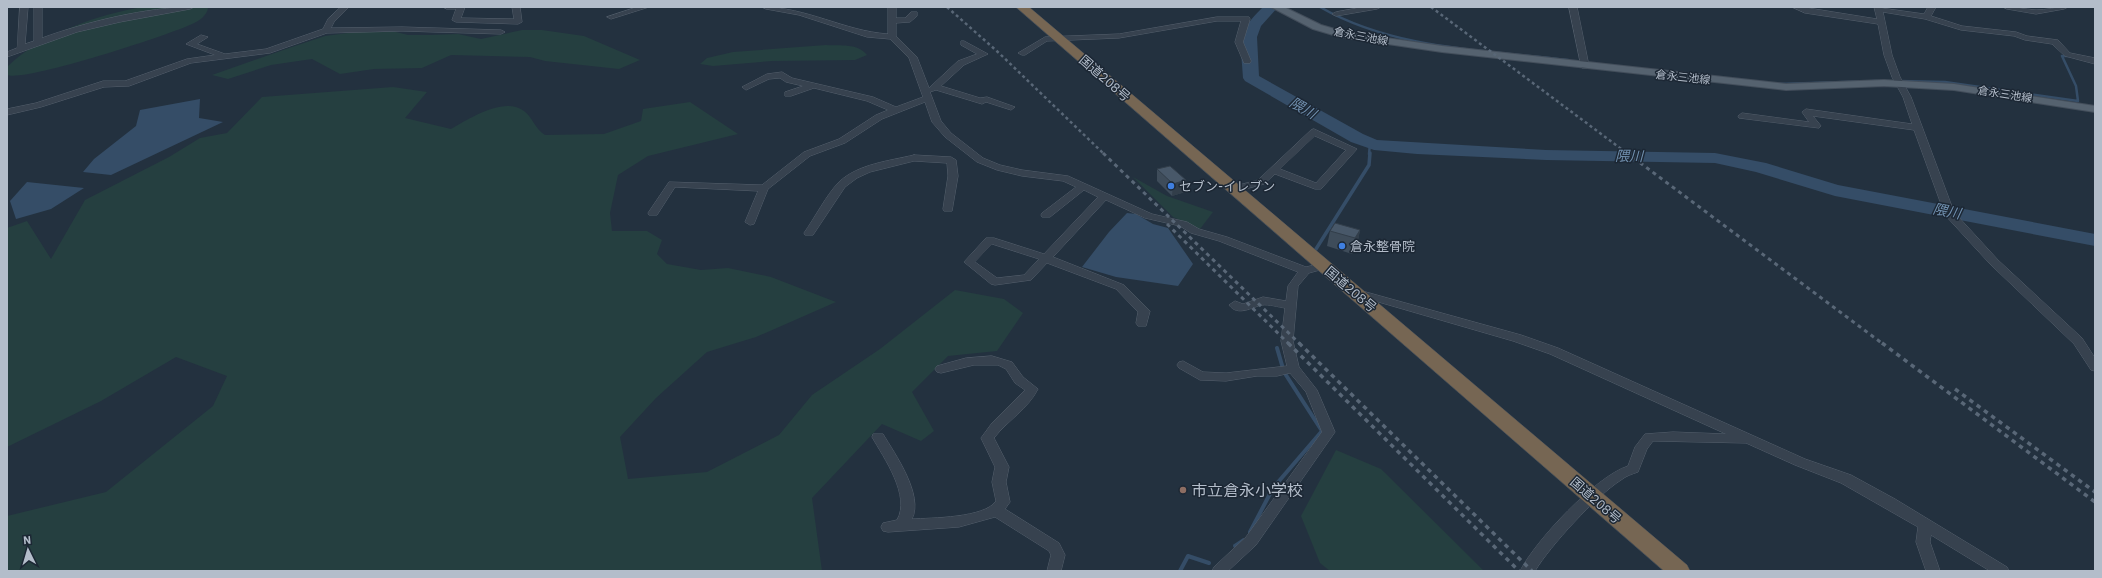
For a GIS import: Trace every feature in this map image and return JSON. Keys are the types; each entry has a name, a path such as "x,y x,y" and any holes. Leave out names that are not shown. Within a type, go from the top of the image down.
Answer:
{"highway":[{"name":"国道208号","path":"1022,7 1234,189 1311,261 1355,292 1679,571"}],"main road":[{"name":"倉永三池線","path":"1276,7 1317,27 1371,40 1585,66 1786,87 1900,84 1960,88 2095,109"}],"street":[{"path":"21,49 24,7"},
{"path":"38,7 38,42"},
{"path":"7,55 38,42 102,22 190,7"},
{"path":"326,31 331,22 345,7"},
{"path":"447,7 461,7 456,20 518,22 516,7"},
{"path":"611,16 645,7"},
{"path":"766,7 789,9 867,35 892,37 913,57 926,96 937,122 948,135 980,160 997,167 1022,173 1065,178 1149,216 1183,224 1195,231 1223,239 1311,261 1293,286 1287,341 1293,368 1311,390 1329,432 1251,541 1219,571"},
{"path":"892,7 892,37"},
{"path":"1336,14 1377,7"},
{"path":"1573,7 1585,66"},
{"path":"1796,7 1804,11 1881,22"},
{"path":"1926,17 1932,7"},
{"path":"2007,7 2036,12 2064,7"},
{"path":"2095,61 2062,53 2055,42 2025,38 2016,34 1961,28 1926,17 1878,8 1888,55 1907,97 1949,213 1994,262 2078,341 2095,367"},
{"path":"892,21 907,20 914,14"},
{"path":"1022,53 1037,42 1057,37 1119,36 1217,19 1246,19 1239,42 1247,61"},
{"path":"7,112 38,106 103,84 126,84 190,61 267,51 326,31 402,29 501,32"},
{"path":"204,37 190,44 226,57"},
{"path":"750,222 764,188 807,154 842,141 879,117 926,96 961,63 984,54 964,43"},
{"path":"746,87 775,75 782,75 788,80 870,99 896,110"},
{"path":"788,94 812,86"},
{"path":"936,87 982,101 984,99 1011,107"},
{"path":"1742,116 1816,126 1806,112 1918,128"},
{"path":"1234,189 1261,182 1314,132 1352,149 1318,187 1274,170"},
{"path":"809,234 842,185 854,176 867,170 914,158 951,160 964,148"},
{"path":"948,209 953,176 951,160"},
{"path":"653,213 672,184 764,188"},
{"path":"1046,215 1083,186"},
{"path":"1105,195 1046,258 1027,278 994,282 969,262 990,240 1046,258 1120,287 1144,311 1142,324"},
{"path":"1355,292 1517,338 1554,351 1800,462 1846,479 1925,524 2002,571"},
{"path":"1235,304 1243,308 1263,301 1292,305"},
{"path":"878,437 895,465 905,490 907,514 894,526 959,522 997,511 1003,502 999,482 1002,467 987,438 996,426 1029,396 1032,389 1018,379 1015,371 1008,365 987,360 974,361 942,369"},
{"path":"1183,365 1200,376 1226,376 1257,372 1277,372 1293,368"},
{"path":"1527,571 1550,540 1593,497 1616,476 1633,469 1641,447 1650,437 1748,438"},
{"path":"997,511 1054,547 1058,555 1054,571"},
{"path":"1925,524 1923,542 1933,571"}],"green space":[{"path":"143,7 208,7 208,10 203,17 192,24 156,38 41,72 7,75 7,67 20,56 52,36 89,21 126,10"},
{"path":"522,30 542,30 584,36 640,60 619,69 545,61 530,57 451,55 422,68 374,69 340,74 312,59 271,65 228,79 212,75 325,36 355,32 392,31 408,35 458,34 481,39"},
{"path":"843,45 854,47 863,51 867,55 855,60 772,61 713,66 700,64 707,58 733,52"},
{"path":"393,87 427,92 405,118 451,129 477,115 497,107 507,106 516,107 524,111 539,130 545,135 604,134 641,121 643,109 690,102 738,134 648,156 618,175 610,213 612,231 647,231 662,240 657,254 667,264 701,270 728,268 771,277 836,302 756,337 707,352 656,398 620,437 628,479 707,472 779,435 812,395 880,349 955,290 1004,299 1023,313 997,351 948,356 912,392 934,431 921,441 882,424 812,498 822,571 7,571 7,516 106,492 213,406 227,376 176,357 101,401 7,447 7,228 27,221 51,259 85,200 169,157 200,138 227,133 262,97"},
{"path":"1133,177 1167,196 1213,212 1200,229 1173,217"},
{"name":"市立倉永小学校","path":"1336,450 1381,469 1484,571 1330,571 1320,563 1301,516"}],"water":[{"path":"200,99 199,118 223,122 111,175 83,172 94,159 136,126 140,110"},
{"path":"27,182 84,188 51,209 16,219 10,201"},
{"path":"1127,213 1136,214 1153,224 1168,228 1193,264 1178,286 1116,277 1082,267 1109,232"}],"building":[{"path":"1170,166 1186,180 1173,184 1157,169"},
{"path":"1335,223 1360,230 1355,238 1330,231"}],"waterway":[{"name":"隈川","path":"1271,7 1254,24 1249,37 1251,78 1357,138 1374,145 1417,149 1546,155 1646,158 1682,156 1715,158 1760,167 1835,190 2095,240"},
{"path":"1320,7 1349,21 1379,32 1410,40 1441,46 1568,60"},
{"path":"1899,81 1945,82 2078,101 2076,86 2062,56 2070,56"},
{"path":"1777,84 1877,81"},
{"path":"1369,154 1370,143"},
{"path":"1316,249 1369,165 1370,153"},
{"path":"1250,532 1273,488 1322,431 1284,372 1277,348"},
{"path":"1235,546 1244,540"},
{"path":"1180,571 1188,556 1209,563"}],"railway":[{"path":"947,7 999,53 1104,154"},
{"path":"1431,7 1628,154"},
{"path":"1103,153 1300,344"},
{"path":"1627,153 1883,344"},
{"path":"1167,224 1289,344"},
{"path":"1288,343 1519,571"},
{"path":"1299,343 1532,571"},
{"path":"1882,343 2095,502"},
{"path":"1955,389 2095,492"}],"place":[{"name":"セブン-イレブン","path":"1171,186"},
{"name":"倉永整骨院","path":"1342,246"},
{"name":"市立倉永小学校","path":"1183,490"}]}
